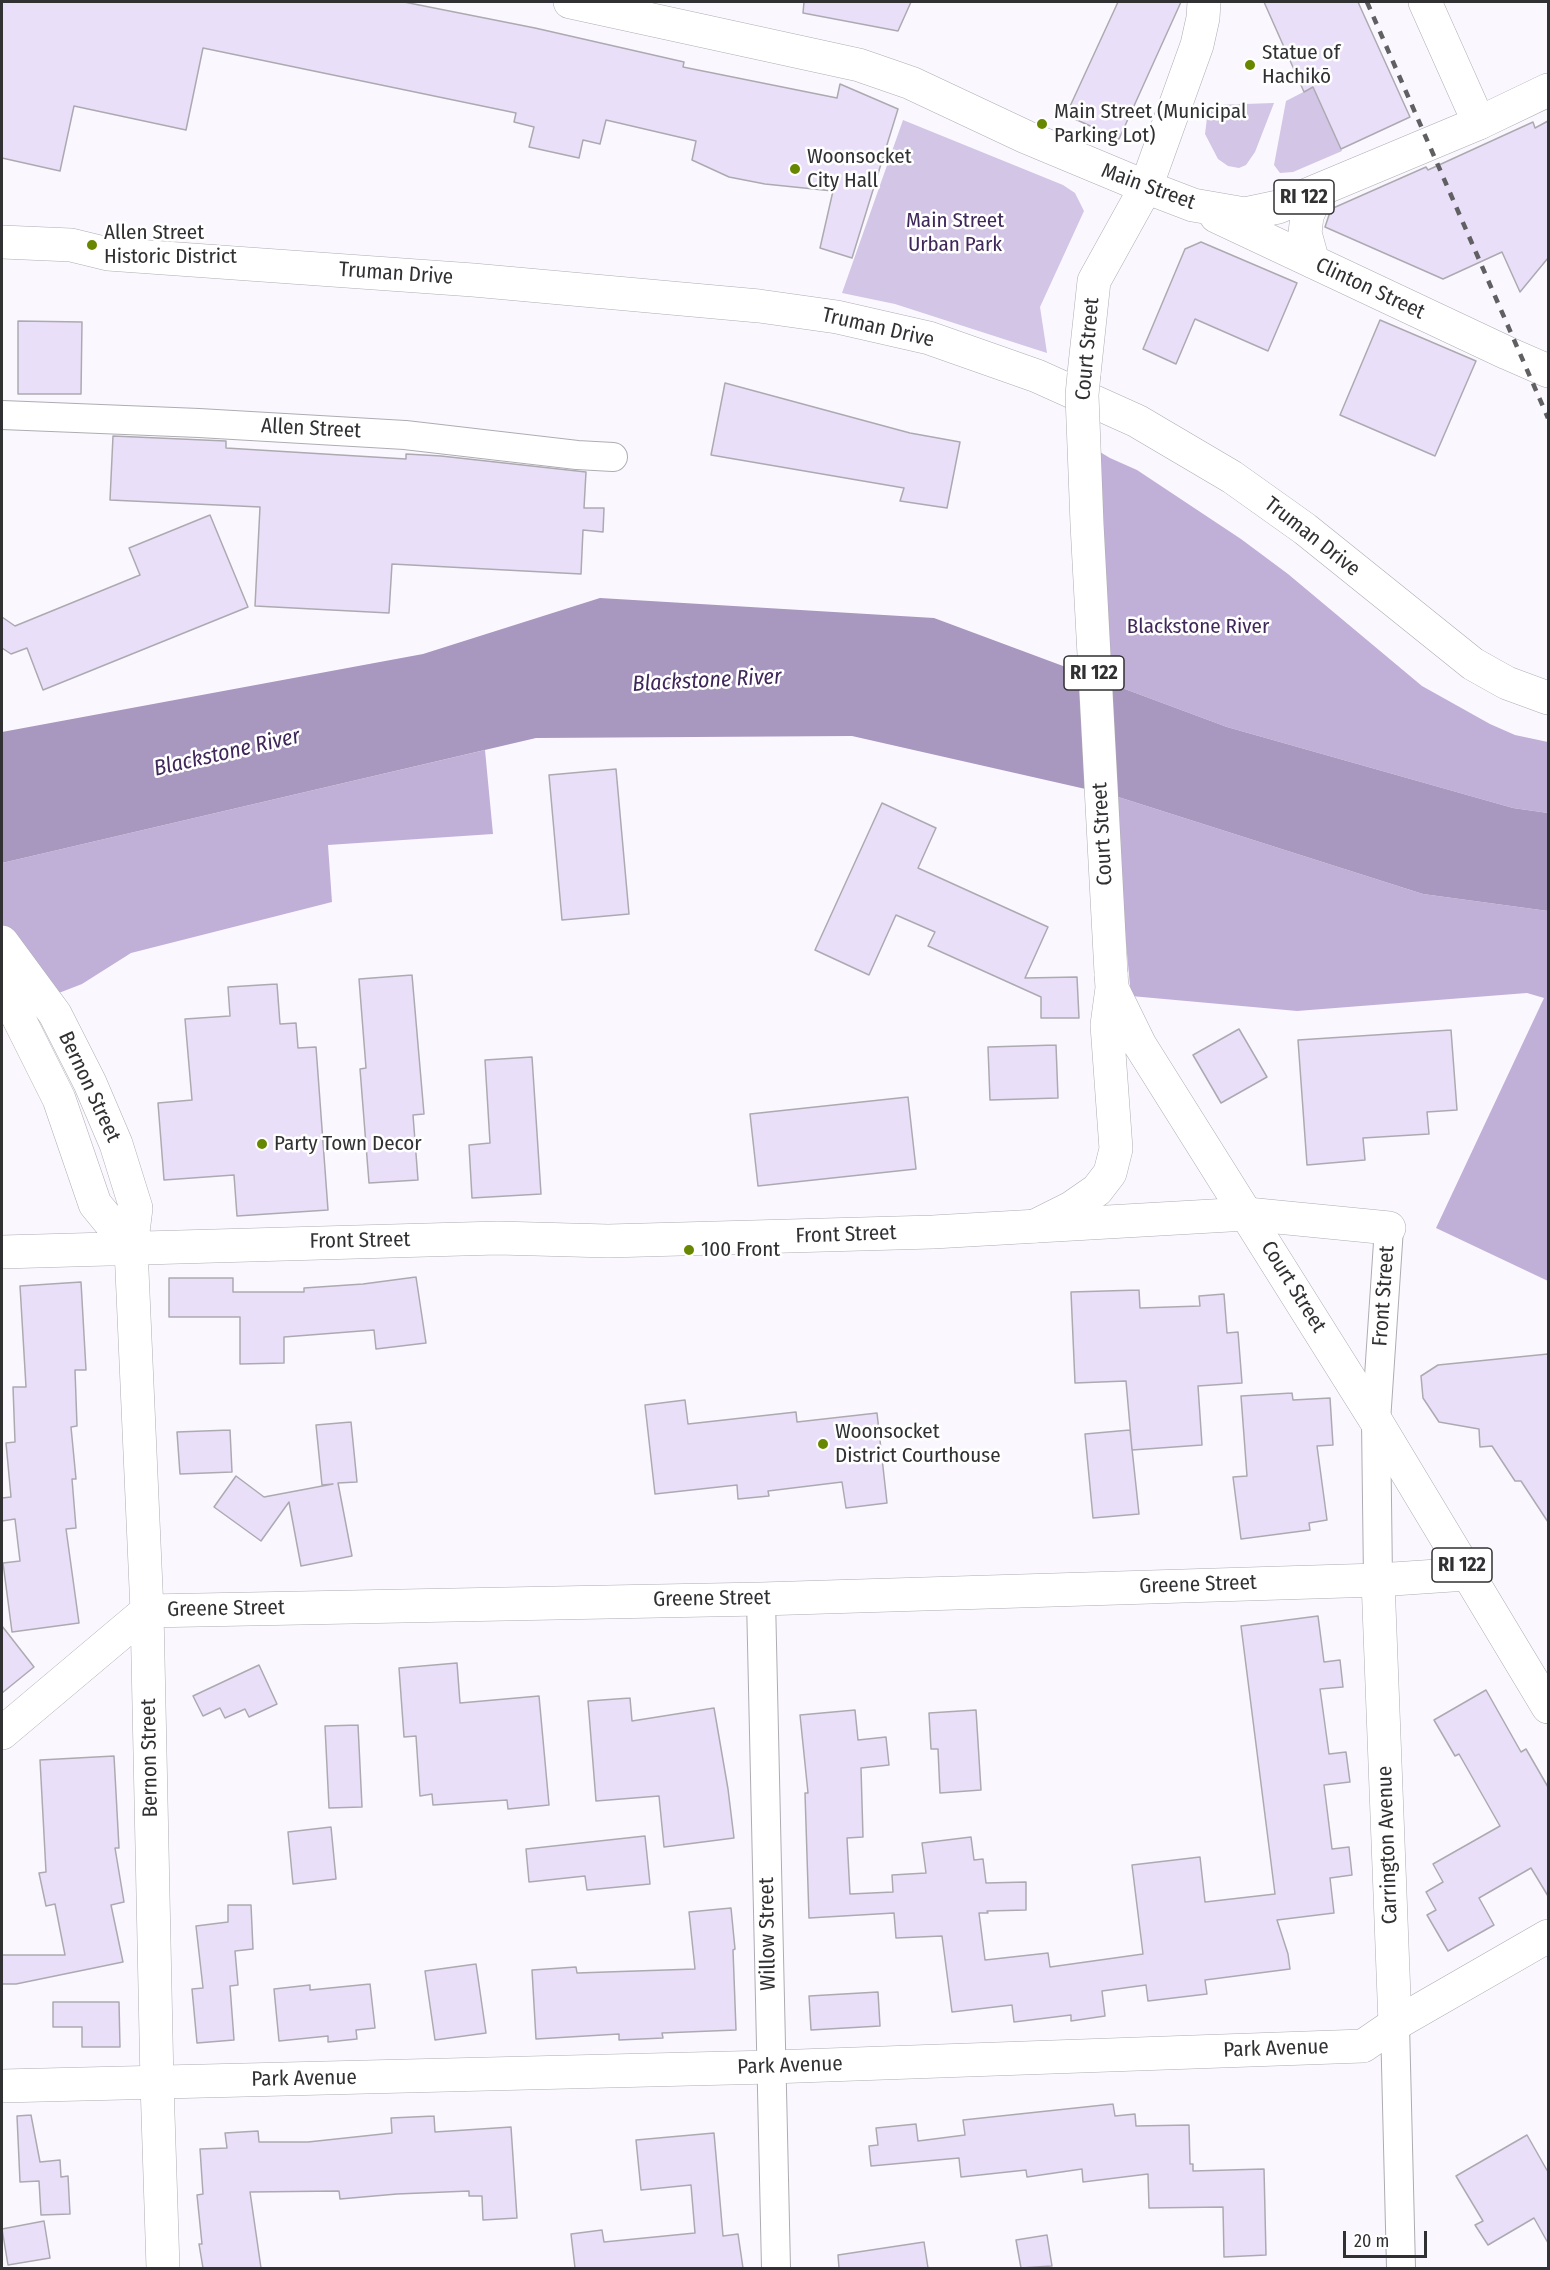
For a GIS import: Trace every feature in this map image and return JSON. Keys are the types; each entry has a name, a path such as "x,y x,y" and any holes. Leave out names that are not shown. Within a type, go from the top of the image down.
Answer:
{"main road":[{"name":"Main Street","path":"570,2 859,65 911,83 1026,137 1193,206 1245,214 1278,207 1318,191 1479,123 1548,90"},
{"name":"RI 122","path":"1146,187 1197,45 1204,2"},
{"path":"1425,2 1479,123"},
{"name":"Court Street","path":"1146,187 1094,281 1082,395 1086,524 1112,981 1140,1045 1376,1421"},
{"path":"1313,262 1305,233 1307,216 1318,191"},
{"name":"Clinton Street","path":"1193,206 1548,371"},
{"name":"Truman Drive","path":"2,242 71,245 108,254 473,280 759,306 837,317 929,338 1037,376 1137,421 1233,477 1305,529 1473,664 1507,683 1548,698"},
{"name":"Truman Drive","path":"2,260 72,259 108,254"},
{"name":"Bernon Street","path":"2,942 18,994 59,1099 95,1204 131,1248 147,1611 163,2268"},
{"path":"1035,1226 1071,1208 1097,1190 1110,1173 1116,1149 1107,1025 1112,981"},
{"name":"Front Street","path":"2,1252 487,1238 664,1240 921,1232 1246,1214 1389,1228"},
{"name":"RI 122","path":"1376,1421 1548,1707"},
{"name":"Greene Street","path":"2,1733 147,1611 761,1599 1378,1580 1467,1574"},
{"name":"Carrington Avenue","path":"1378,1580 1395,2024"},
{"name":"Park Avenue","path":"2,2086 771,2067 1363,2046 1395,2024 1548,1936"}],"street":[{"name":"Allen Street","path":"4,419 199,423 405,435 613,457"},
{"name":"Front Street","path":"1376,1421 1389,1228"},
{"name":"Carrington Avenue","path":"1376,1421 1378,1580"},
{"name":"Willow Street","path":"761,1599 776,2268"},
{"name":"Carrington Avenue","path":"1395,2024 1401,2268"}],"green space":[{"path":"1313,87 1342,151 1293,172 1280,173 1274,165 1286,101"},
{"path":"1274,103 1255,152 1246,165 1239,168 1228,166 1218,159 1205,134 1208,110 1214,105"},
{"name":"Main Street Urban Park","path":"903,120 1063,185 1075,193 1084,211 1040,307 1047,353 895,304 842,293"},
{"name":"Blackstone River","path":"1095,449 1137,470 1241,539 1288,574 1422,686 1490,724 1515,735 1548,742 1548,813 1513,808 1227,727 1106,682"},
{"path":"485,750 493,834 328,845 332,902 131,953 82,984 33,1003 2,1000 2,863"},
{"path":"1112,795 1423,894 1548,911 1548,1281 1436,1228 1544,998 1527,993 1297,1011 1131,996"}],"water":[{"name":"Blackstone River","path":"600,598 934,618 1227,727 1513,808 1548,813 1548,911 1423,894 1112,795 852,736 536,738 2,863 2,732 423,654"}],"building":[{"path":"2,2 404,2 535,28 684,62 683,67 837,98 840,84 898,109 852,258 820,248 833,191 765,184 729,177 692,160 696,141 606,120 600,144 583,140 579,158 529,147 534,127 514,122 516,113 203,48 186,130 74,106 60,171 2,158"},
{"path":"804,2 911,2 898,31 803,13"},
{"path":"1118,2 1181,2 1119,139 1066,115"},
{"path":"1264,2 1358,2 1410,117 1341,149 1313,87 1304,92"},
{"path":"1548,121 1548,258 1520,292 1502,252 1443,279 1325,227 1331,209 1426,167 1428,170 1533,122 1535,128"},
{"path":"1201,242 1297,283 1268,351 1195,319 1176,364 1143,349 1185,249"},
{"path":"1380,320 1476,361 1435,456 1340,415"},
{"path":"18,321 82,322 81,394 18,394"},
{"path":"725,383 910,433 960,442 947,508 900,501 904,488 711,455"},
{"path":"113,436 226,441 226,448 406,459 406,454 441,456 586,472 584,508 604,508 603,532 583,530 581,574 392,564 389,613 255,606 260,507 110,500"},
{"path":"210,515 248,607 43,690 27,648 11,654 2,648 2,617 15,626 140,575 129,548"},
{"path":"616,769 629,914 562,920 549,775"},
{"path":"882,803 936,828 918,868 1048,927 1025,978 1077,977 1079,1018 1041,1018 1041,997 928,946 935,932 896,915 869,975 815,950"},
{"path":"412,975 424,1114 413,1115 418,1180 369,1183 360,1069 366,1068 359,979"},
{"path":"277,984 280,1024 296,1023 298,1048 316,1047 328,1210 237,1216 234,1175 164,1180 158,1103 192,1100 185,1019 230,1016 228,987"},
{"path":"1239,1029 1267,1077 1221,1103 1193,1055"},
{"path":"1451,1030 1457,1110 1427,1112 1429,1134 1363,1138 1365,1160 1307,1165 1298,1040"},
{"path":"1056,1045 1058,1098 990,1100 988,1047"},
{"path":"532,1057 541,1194 472,1198 469,1145 490,1143 485,1060"},
{"path":"908,1097 916,1169 758,1186 750,1114"},
{"path":"416,1277 426,1343 376,1349 374,1330 284,1337 284,1363 240,1364 240,1317 169,1317 169,1278 233,1278 233,1292 304,1292 304,1288"},
{"path":"81,1282 86,1370 75,1370 77,1426 71,1427 76,1479 72,1479 76,1528 66,1529 79,1623 12,1632 3,1563 20,1561 15,1519 2,1521 2,1498 11,1497 6,1443 15,1442 13,1387 26,1387 20,1286"},
{"path":"1139,1290 1140,1308 1200,1306 1199,1296 1224,1294 1227,1333 1238,1332 1242,1383 1198,1386 1202,1445 1132,1450 1126,1381 1075,1383 1071,1292"},
{"path":"1548,1354 1548,1522 1521,1481 1515,1481 1492,1446 1480,1447 1479,1429 1439,1422 1423,1398 1421,1376 1438,1365"},
{"path":"1292,1393 1293,1400 1330,1398 1333,1445 1317,1446 1327,1520 1309,1523 1310,1530 1241,1539 1233,1477 1247,1476 1241,1396"},
{"path":"685,1400 688,1424 796,1412 797,1422 877,1413 887,1503 846,1508 842,1482 768,1491 769,1496 738,1499 737,1485 655,1494 645,1405"},
{"path":"351,1422 357,1482 338,1483 352,1556 301,1566 289,1502 261,1541 214,1507 236,1476 264,1497 333,1484 322,1485 316,1425"},
{"path":"230,1430 232,1472 180,1474 177,1432"},
{"path":"1130,1430 1139,1514 1093,1518 1085,1434"},
{"path":"1318,1616 1324,1662 1340,1660 1343,1687 1320,1689 1329,1754 1346,1752 1350,1782 1324,1785 1332,1849 1349,1847 1352,1875 1330,1878 1334,1913 1277,1920 1288,1954 1290,1969 1205,1980 1207,1994 1148,2001 1146,1985 1102,1991 1105,2016 1071,2021 1071,2015 1014,2022 1012,2005 952,2012 942,1936 896,1938 894,1913 809,1918 805,1793 808,1793 800,1715 855,1710 858,1740 886,1737 889,1765 861,1768 863,1837 847,1838 850,1894 893,1892 892,1875 926,1873 922,1843 971,1837 974,1860 983,1859 986,1883 1026,1882 1026,1910 979,1913 985,1960 1048,1953 1050,1967 1143,1954 1132,1865 1200,1857 1205,1902 1275,1894 1241,1626"},
{"path":"2,1626 34,1667 2,1693"},
{"path":"457,1663 460,1703 539,1696 549,1805 508,1809 507,1800 433,1805 432,1794 420,1796 416,1736 404,1737 399,1668"},
{"path":"259,1665 277,1704 249,1717 245,1709 225,1718 220,1708 203,1716 193,1696"},
{"path":"1486,1690 1521,1752 1526,1749 1548,1787 1548,1896 1531,1868 1479,1898 1494,1925 1448,1951 1427,1915 1436,1910 1426,1892 1443,1882 1433,1864 1500,1826 1459,1754 1455,1756 1434,1720"},
{"path":"630,1698 632,1721 714,1708 734,1838 664,1847 659,1796 596,1801 588,1701"},
{"path":"976,1710 981,1790 940,1793 938,1749 931,1749 929,1713"},
{"path":"358,1725 362,1807 329,1808 325,1726"},
{"path":"114,1756 119,1848 115,1848 124,1902 111,1905 123,1962 16,1984 2,1984 2,1955 65,1955 55,1904 46,1906 39,1873 46,1872 40,1760"},
{"path":"331,1827 336,1879 293,1884 288,1832"},
{"path":"645,1836 650,1884 587,1890 585,1876 529,1882 526,1849"},
{"path":"228,1905 251,1905 253,1949 235,1951 238,1985 230,1986 234,2040 197,2043 192,1989 203,1988 196,1926 228,1922"},
{"path":"731,1908 735,1949 733,1950 736,2030 662,2033 663,2038 619,2040 619,2034 536,2039 532,1970 576,1967 577,1973 695,1969 689,1912"},
{"path":"476,1964 486,2033 435,2040 425,1971"},
{"path":"370,1984 375,2028 356,2030 357,2039 328,2042 328,2036 279,2041 274,1989 310,1985 310,1990"},
{"path":"878,1992 880,2026 811,2030 809,1996"},
{"path":"53,2002 119,2002 120,2047 82,2047 82,2027 53,2027"},
{"path":"1113,2104 1115,2116 1135,2114 1136,2126 1189,2125 1190,2164 1193,2164 1193,2171 1264,2169 1266,2255 1224,2257 1223,2207 1149,2208 1148,2174 1083,2182 1082,2169 1027,2177 1026,2170 961,2177 959,2158 871,2166 869,2146 878,2145 876,2128 916,2124 918,2141 965,2135 963,2120"},
{"path":"31,2115 40,2162 60,2160 61,2177 68,2176 70,2214 41,2215 39,2181 20,2182 17,2116"},
{"path":"434,2116 435,2132 511,2127 517,2218 483,2220 482,2196 469,2196 469,2191 340,2199 339,2191 250,2192 261,2268 203,2268 199,2244 202,2244 197,2195 203,2194 200,2149 227,2148 225,2133 258,2131 259,2142 308,2142 392,2133 391,2118"},
{"path":"714,2133 723,2236 738,2234 743,2268 575,2268 571,2234 602,2230 604,2242 695,2233 691,2185 641,2190 636,2140"},
{"path":"1527,2135 1548,2172 1548,2243 1534,2218 1488,2245 1475,2225 1483,2221 1456,2176"},
{"path":"44,2221 50,2258 8,2265 2,2229"},
{"path":"1047,2235 1052,2266 1021,2268 1016,2240"},
{"path":"924,2242 928,2268 839,2268 838,2255"}],"railway":[{"path":"1367,2 1548,418"}],"place":[{"name":"Statue of Hachikō","path":"1250,65"},
{"name":"Main Street (Municipal Parking Lot)","path":"1042,124"},
{"name":"Woonsocket City Hall","path":"795,169"},
{"name":"Allen Street Historic District","path":"92,245"},
{"name":"Party Town Decor","path":"262,1144"},
{"name":"100 Front","path":"689,1250"},
{"name":"Woonsocket District Courthouse","path":"823,1444"}]}
